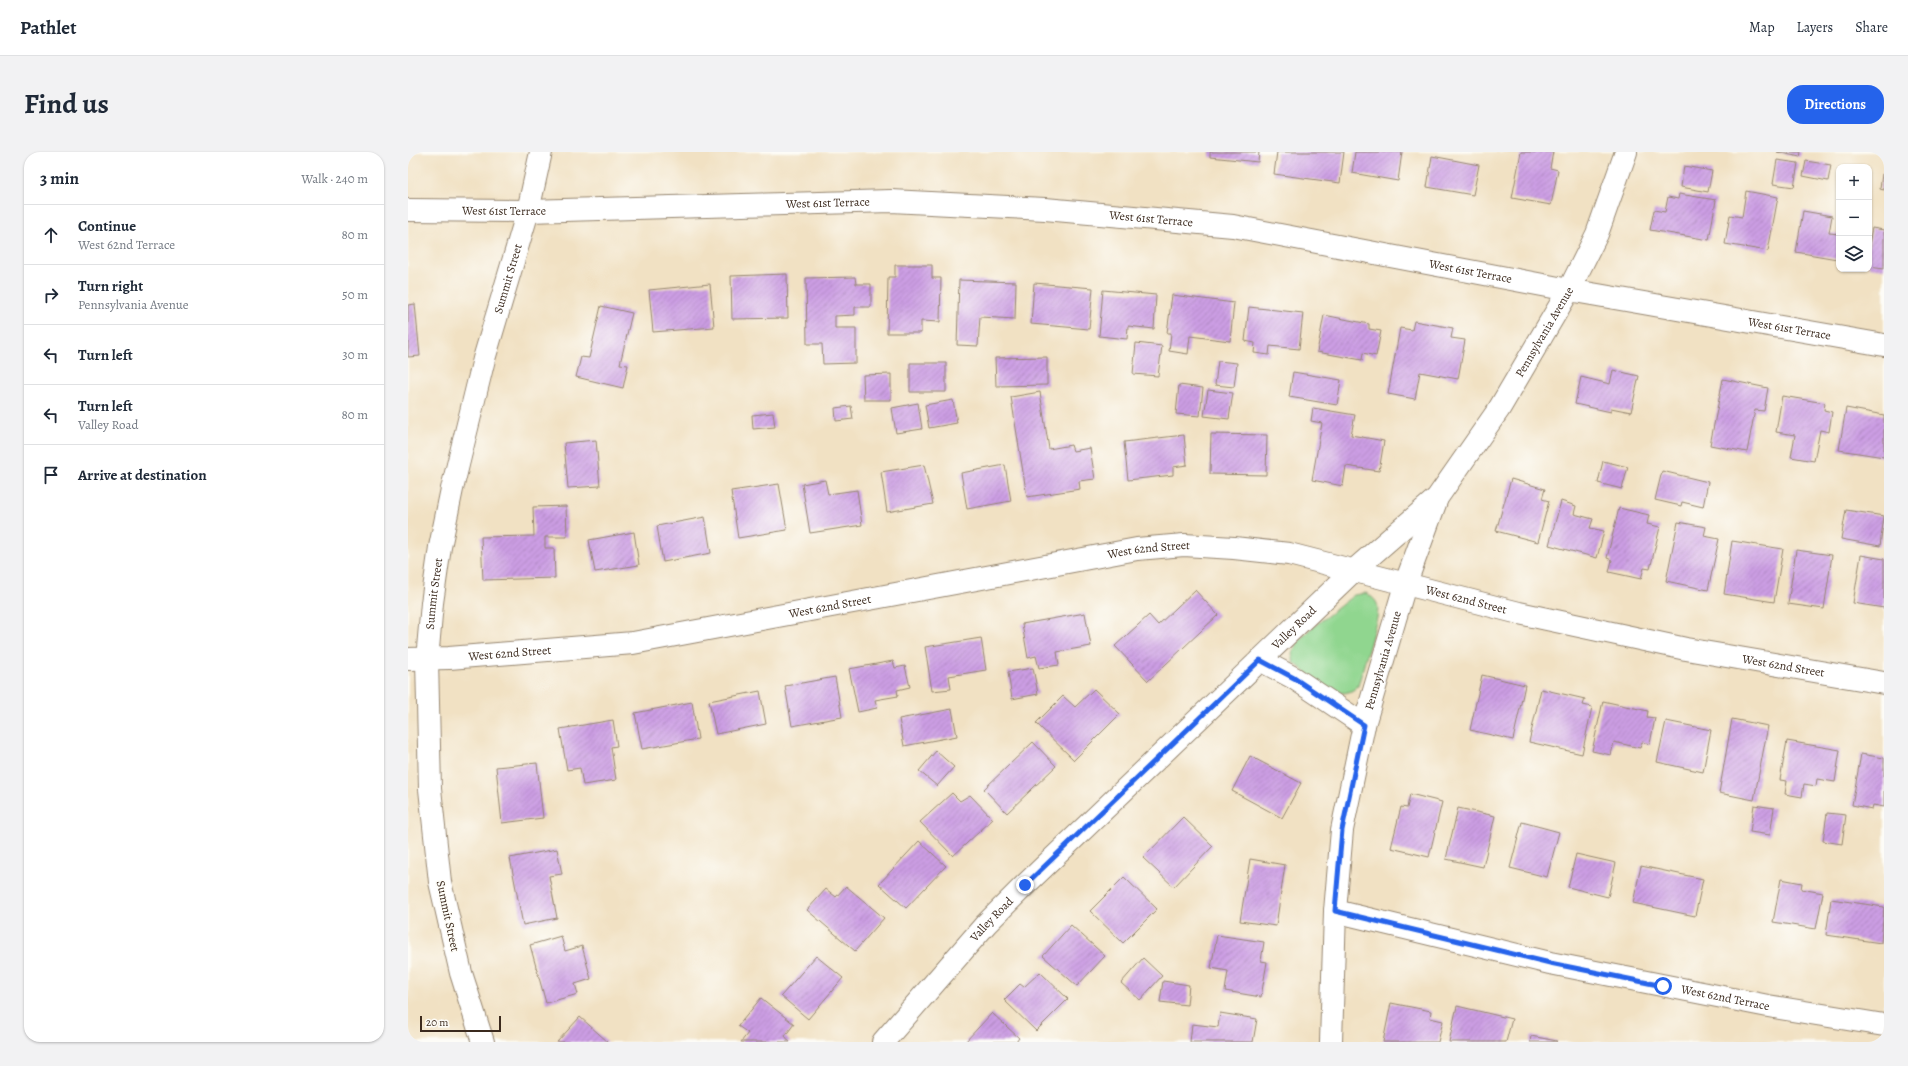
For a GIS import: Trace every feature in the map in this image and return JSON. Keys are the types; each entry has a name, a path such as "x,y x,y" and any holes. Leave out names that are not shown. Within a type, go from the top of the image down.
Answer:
{"street":[{"name":"Summit Street","path":"483,1042 461,973 440,882 417,659 433,595 452,489 484,359 528,211 542,152"},
{"name":"Pennsylvania Avenue","path":"1352,572 1437,498 1499,409 1569,290 1596,234 1626,152"},
{"name":"West 61st Terrace","path":"408,210 528,211 891,201 1045,209 1232,226 1569,290 1884,345"},
{"name":"Pennsylvania Avenue","path":"1331,1042 1335,911 1342,830 1364,725 1405,585 1437,498"},
{"name":"West 62nd Street","path":"417,659 633,643 1137,549 1184,545 1234,548 1289,554 1352,572 1519,613 1686,649 1884,683"},
{"name":"Valley Road","path":"883,1042 986,924 1352,572"},
{"path":"1260,660 1294,678 1364,725"},
{"name":"West 62nd Terrace","path":"1335,911 1550,963 1768,1006 1884,1025"}],"green space":[{"path":"1366,593 1377,603 1378,613 1358,686 1350,692 1342,693 1333,691 1325,687 1294,663 1292,654 1297,643 1308,631 1354,595"}],"building":[{"path":"1210,152 1259,152 1258,162 1210,157"},
{"path":"1277,152 1344,152 1340,183 1274,174"},
{"path":"1355,152 1402,152 1398,181 1352,173"},
{"path":"1521,152 1553,152 1550,168 1558,170 1551,205 1512,198"},
{"path":"1777,152 1801,152 1800,157"},
{"path":"1432,156 1479,165 1473,195 1427,187"},
{"path":"1777,160 1798,163 1794,187 1773,184"},
{"path":"1806,161 1831,165 1828,181 1803,176"},
{"path":"1684,166 1712,171 1708,192 1681,187"},
{"path":"1882,174 1884,175 1884,190 1880,189"},
{"path":"1746,191 1778,197 1768,251 1725,244 1730,215 1742,217"},
{"path":"1679,194 1716,200 1709,240 1650,230 1654,210 1665,212 1668,197 1678,199"},
{"path":"1803,211 1832,216 1829,233 1836,234 1836,259 1796,252"},
{"path":"1872,228 1884,230 1884,269 1872,267"},
{"path":"895,265 932,265 932,278 941,278 940,322 921,321 921,333 887,333 888,277 895,277"},
{"path":"787,274 788,318 732,319 731,276"},
{"path":"855,277 856,284 871,284 871,307 855,307 855,315 835,316 835,328 856,328 856,363 823,364 822,344 807,344 806,278"},
{"path":"959,280 1016,282 1015,319 980,317 978,346 957,345"},
{"path":"1034,283 1093,288 1089,329 1031,324"},
{"path":"710,284 714,327 653,332 649,290"},
{"path":"1103,290 1156,295 1154,329 1128,326 1127,339 1099,336"},
{"path":"1172,295 1234,303 1230,341 1190,336 1188,354 1169,351 1171,333 1167,333"},
{"path":"415,304 420,356 408,357 408,305"},
{"path":"601,306 632,313 620,364 628,365 623,388 576,377 581,357 589,358"},
{"path":"1249,307 1303,313 1299,349 1270,346 1269,355 1254,353 1255,343 1245,341"},
{"path":"1324,315 1369,324 1369,329 1381,331 1376,356 1363,353 1362,360 1317,352"},
{"path":"1414,321 1453,328 1451,338 1465,340 1458,379 1420,372 1415,399 1388,394 1400,328 1412,330"},
{"path":"1136,343 1162,346 1158,376 1133,374"},
{"path":"1047,357 1047,385 996,386 995,358"},
{"path":"1218,361 1237,363 1234,387 1215,385"},
{"path":"910,363 946,363 946,392 910,392"},
{"path":"1613,370 1639,376 1631,412 1611,408 1611,412 1575,404 1581,377 1610,384"},
{"path":"1293,372 1341,380 1337,405 1289,397"},
{"path":"891,374 891,400 864,400 863,375"},
{"path":"1723,379 1768,388 1764,411 1755,410 1747,452 1710,445"},
{"path":"1179,385 1203,388 1200,416 1176,414"},
{"path":"1208,390 1233,393 1229,419 1204,416"},
{"path":"1040,392 1049,449 1071,445 1073,451 1090,448 1095,479 1079,481 1080,489 1027,497 1011,397"},
{"path":"1782,396 1825,403 1824,410 1832,412 1829,432 1820,430 1814,461 1791,457 1795,435 1776,432"},
{"path":"953,400 957,423 929,428 925,405"},
{"path":"918,403 922,429 896,433 892,408"},
{"path":"851,406 853,419 836,421 835,408"},
{"path":"1313,408 1355,415 1351,435 1384,441 1379,471 1346,466 1343,486 1312,480 1322,423 1311,421"},
{"path":"1846,408 1884,415 1884,457 1839,450"},
{"path":"773,413 775,427 753,429 752,415"},
{"path":"1211,434 1267,435 1266,475 1210,474"},
{"path":"1184,435 1187,465 1173,467 1173,475 1128,480 1124,442"},
{"path":"596,440 600,486 568,488 564,443"},
{"path":"1603,461 1628,467 1622,489 1598,483"},
{"path":"924,465 933,504 887,512 881,472"},
{"path":"1005,465 1011,501 967,509 961,473"},
{"path":"1662,471 1708,482 1703,507 1682,502 1681,506 1655,500"},
{"path":"1511,479 1545,489 1542,499 1549,501 1538,542 1496,531"},
{"path":"825,480 828,494 857,490 862,525 810,533 802,484"},
{"path":"779,484 787,530 738,538 731,491"},
{"path":"1561,501 1576,506 1574,514 1593,519 1590,528 1604,531 1597,558 1549,545"},
{"path":"566,506 567,537 545,537 545,548 554,548 555,578 483,580 481,537 534,536 533,507"},
{"path":"1619,508 1649,515 1647,524 1660,527 1650,569 1644,568 1641,579 1609,572 1612,560 1607,558"},
{"path":"1846,510 1884,516 1880,546 1841,539"},
{"path":"705,517 711,553 663,562 657,526"},
{"path":"1678,522 1706,527 1704,536 1719,539 1708,590 1666,581"},
{"path":"634,532 639,565 595,572 589,540"},
{"path":"1732,541 1783,549 1774,602 1724,594"},
{"path":"1796,550 1832,555 1824,609 1788,604"},
{"path":"1861,555 1884,559 1884,608 1853,603"},
{"path":"1195,590 1218,615 1148,681 1115,646 1149,615 1158,625"},
{"path":"1085,613 1091,646 1057,652 1059,665 1039,668 1036,656 1028,658 1022,624"},
{"path":"981,638 986,670 949,676 951,689 932,691 925,647"},
{"path":"893,661 895,668 905,666 910,687 897,690 898,696 875,700 877,708 858,712 849,669"},
{"path":"1033,668 1038,694 1012,699 1008,672"},
{"path":"1482,675 1525,685 1513,740 1470,730"},
{"path":"835,677 842,717 792,726 785,686"},
{"path":"1094,689 1120,714 1074,760 1036,723 1063,696 1075,707"},
{"path":"1541,689 1585,699 1583,705 1592,707 1582,754 1529,742"},
{"path":"760,691 766,724 716,734 709,701"},
{"path":"1603,701 1648,711 1647,717 1655,718 1650,744 1642,742 1640,748 1614,742 1611,755 1592,751"},
{"path":"692,702 698,739 642,749 635,713"},
{"path":"952,709 957,736 904,746 899,719"},
{"path":"1732,719 1768,726 1754,800 1719,793"},
{"path":"613,720 617,746 611,747 616,780 583,785 580,768 567,770 560,729"},
{"path":"1666,721 1711,730 1703,772 1657,762"},
{"path":"1787,741 1840,750 1835,782 1817,779 1816,786 1804,784 1802,797 1785,794 1787,781 1780,780"},
{"path":"1033,742 1056,766 1007,813 984,789"},
{"path":"936,751 954,767 937,786 919,771"},
{"path":"1861,754 1884,758 1884,807 1873,805 1872,809 1852,805"},
{"path":"1250,756 1301,783 1282,818 1232,791"},
{"path":"537,763 543,818 502,823 496,767"},
{"path":"952,793 960,801 970,795 993,819 953,856 920,822"},
{"path":"1410,794 1442,802 1429,857 1391,848 1401,807 1407,808"},
{"path":"1754,805 1774,808 1770,835 1750,832"},
{"path":"1458,808 1495,816 1483,867 1446,859"},
{"path":"1827,813 1846,815 1842,844 1823,841"},
{"path":"1183,817 1213,846 1174,887 1143,858"},
{"path":"1522,822 1559,832 1547,877 1510,868"},
{"path":"919,841 946,866 906,908 879,884"},
{"path":"557,849 562,874 549,876 557,918 523,925 510,858"},
{"path":"1576,854 1616,863 1608,897 1568,887"},
{"path":"1250,859 1285,865 1276,926 1240,921"},
{"path":"1641,866 1703,879 1695,916 1633,903"},
{"path":"1124,877 1157,909 1123,943 1090,911"},
{"path":"1781,879 1802,883 1801,889 1823,893 1816,929 1773,922"},
{"path":"846,886 884,918 855,951 807,910 826,889 836,897"},
{"path":"1831,899 1884,907 1881,943 1826,935"},
{"path":"1071,925 1105,956 1077,986 1043,956"},
{"path":"1217,935 1264,942 1261,961 1267,962 1261,997 1225,991 1228,971 1211,968"},
{"path":"561,936 565,951 582,946 591,979 575,984 578,994 546,1003 530,945"},
{"path":"816,956 843,978 808,1019 781,996"},
{"path":"1143,958 1162,976 1140,1000 1121,983"},
{"path":"1040,972 1068,999 1036,1031 1004,1000 1020,984 1024,987"},
{"path":"1163,981 1189,985 1187,1005 1160,1002"},
{"path":"761,998 794,1024 785,1036 790,1042 741,1042 748,1033 738,1026"},
{"path":"1391,1003 1431,1011 1430,1018 1443,1021 1438,1042 1383,1042"},
{"path":"1457,1006 1512,1019 1506,1042 1449,1042"},
{"path":"992,1013 1019,1038 1016,1042 965,1042"},
{"path":"1220,1013 1257,1019 1253,1042 1190,1042 1192,1024 1218,1027"},
{"path":"580,1017 608,1042 557,1042"},
{"path":"1531,1036 1557,1041 1530,1042"}],"route":[{"path":"1025,885 1260,660 1294,678 1364,725 1342,830 1335,911 1550,963 1663,986"}]}
